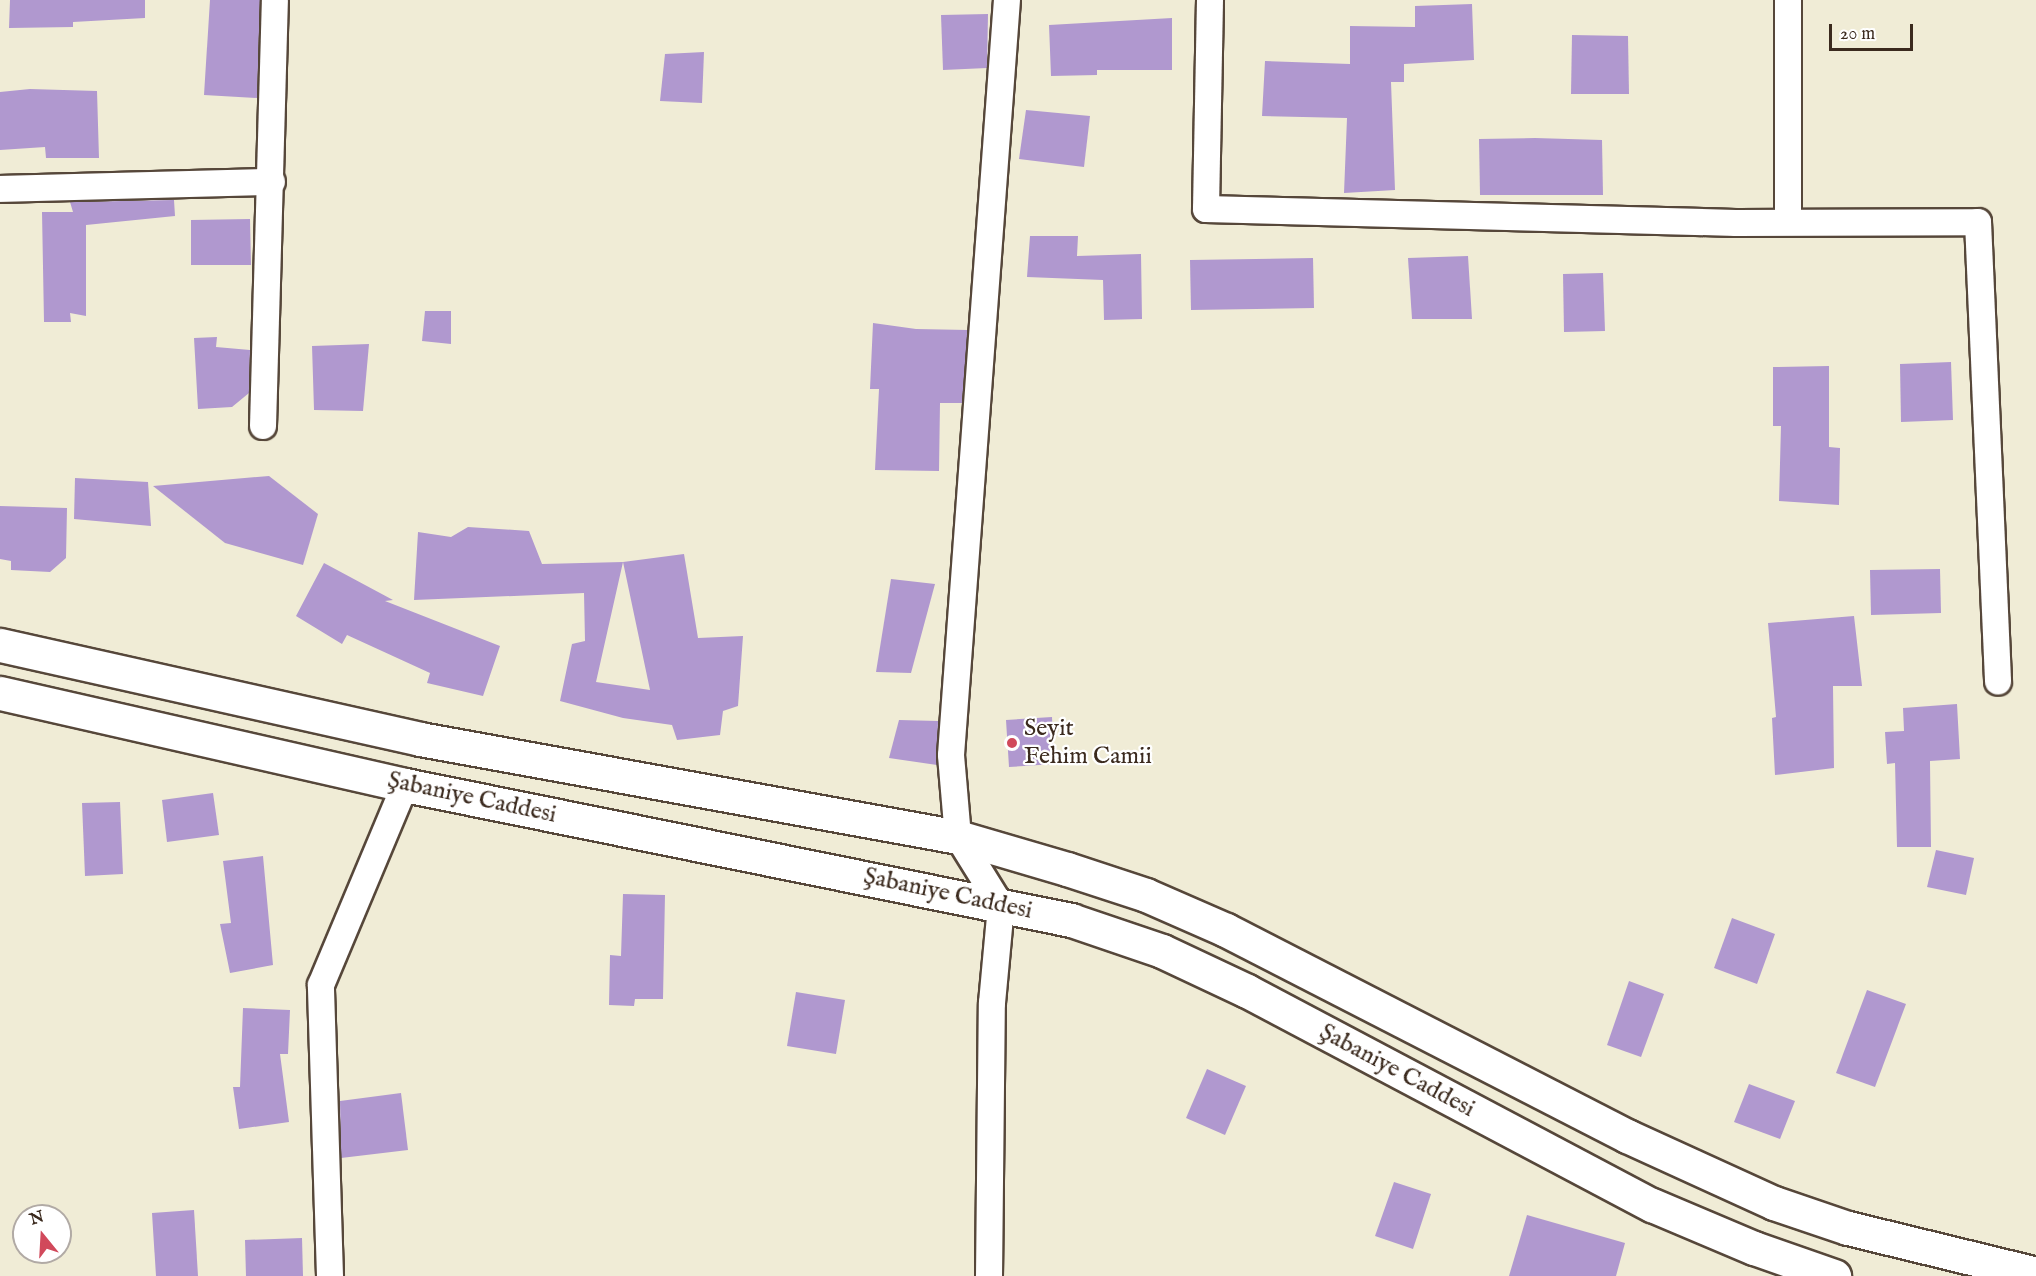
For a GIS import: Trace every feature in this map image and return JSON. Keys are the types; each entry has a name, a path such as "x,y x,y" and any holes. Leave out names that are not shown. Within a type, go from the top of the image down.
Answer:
{"highway":[{"path":"0,645 420,739 958,837 1123,887 1216,926 1637,1141 1774,1203 1848,1228 2036,1274"},
{"name":"Şabaniye Caddesi","path":"0,693 405,785 1071,920 1162,951 1247,991 1652,1204 1754,1248 1834,1276"}],"street":[{"path":"263,426 272,182 275,0"},
{"path":"989,1276 992,1003 1001,906 958,837 951,755 1006,0"},
{"path":"1210,0 1206,209 1788,222 1978,222 1998,682"},
{"path":"1788,0 1788,222"},
{"path":"0,189 272,182"},
{"path":"330,1276 321,985 405,785"}],"building":[{"path":"10,0 145,0 145,18 73,22 73,27 9,28"},
{"path":"210,0 260,0 257,98 204,95"},
{"path":"1472,4 1474,60 1404,64 1404,82 1391,82 1395,190 1344,193 1347,118 1262,116 1265,61 1350,64 1350,26 1415,27 1415,6"},
{"path":"988,14 987,68 943,70 941,15"},
{"path":"1172,18 1172,70 1097,70 1097,75 1051,76 1049,25"},
{"path":"1572,35 1628,36 1629,94 1571,94"},
{"path":"704,52 702,103 660,101 665,54"},
{"path":"30,89 97,91 99,158 46,158 45,147 0,150 0,92"},
{"path":"1026,110 1090,116 1084,167 1019,159"},
{"path":"1479,139 1602,140 1603,195 1480,195"},
{"path":"174,200 175,216 86,225 86,316 70,313 71,322 44,322 42,212 73,212 70,202"},
{"path":"250,219 251,265 191,265 191,220"},
{"path":"1030,236 1078,236 1077,256 1141,254 1142,319 1104,320 1103,280 1027,277"},
{"path":"1468,256 1472,319 1412,319 1408,258"},
{"path":"1313,258 1314,308 1191,310 1190,260"},
{"path":"1603,273 1605,331 1564,332 1563,274"},
{"path":"425,311 451,311 451,344 422,341"},
{"path":"873,323 916,329 968,330 962,403 940,403 939,471 875,470 879,389 870,389"},
{"path":"217,337 216,347 250,350 249,393 232,407 198,409 194,338"},
{"path":"369,344 363,411 314,410 312,346"},
{"path":"1951,362 1953,420 1901,422 1900,364"},
{"path":"1829,366 1829,447 1840,448 1839,505 1779,501 1781,426 1773,426 1773,367"},
{"path":"269,476 318,514 303,565 225,543 153,486"},
{"path":"75,478 148,482 151,526 74,519"},
{"path":"0,506 67,508 66,558 50,572 11,570 11,561 0,559"},
{"path":"468,527 529,531 542,564 623,562 684,554 698,638 743,636 738,706 723,711 720,735 677,740 672,725 623,718 560,701 572,644 585,641 584,593 414,600 418,532 451,537","holes":["623,562 650,690 596,682"]},
{"path":"324,563 393,600 385,601 500,646 483,696 427,683 430,673 347,635 342,644 296,616"},
{"path":"1940,569 1941,613 1871,615 1870,570"},
{"path":"891,579 935,584 911,673 876,672"},
{"path":"1854,616 1862,686 1833,686 1834,768 1775,775 1772,718 1776,717 1768,623"},
{"path":"1957,704 1960,759 1930,761 1931,847 1897,847 1895,763 1887,764 1885,732 1904,731 1903,708"},
{"path":"1052,717 1054,764 1009,767 1006,720"},
{"path":"899,720 938,721 937,765 889,758"},
{"path":"213,793 219,835 167,842 162,800"},
{"path":"120,802 123,874 85,876 82,803"},
{"path":"1936,850 1974,858 1966,895 1927,887"},
{"path":"263,856 273,965 230,973 220,924 231,923 223,861"},
{"path":"623,894 665,895 663,999 635,999 634,1006 609,1005 610,955 621,956"},
{"path":"1732,918 1775,934 1757,984 1714,968"},
{"path":"1629,981 1664,994 1641,1057 1607,1045"},
{"path":"1867,990 1906,1004 1875,1087 1836,1073"},
{"path":"796,992 845,1000 836,1054 787,1046"},
{"path":"243,1008 290,1010 288,1054 280,1054 289,1122 239,1129 233,1087 240,1087"},
{"path":"1207,1069 1246,1086 1225,1135 1186,1118"},
{"path":"1749,1084 1795,1101 1780,1139 1734,1122"},
{"path":"401,1093 408,1150 341,1158 340,1101"},
{"path":"1394,1182 1431,1194 1413,1249 1375,1236"},
{"path":"194,1210 198,1276 156,1276 152,1213"},
{"path":"1527,1215 1625,1243 1616,1276 1509,1276"},
{"path":"302,1238 303,1276 246,1276 245,1240"}],"place":[{"name":"Seyit Fehim Camii","path":"1012,743"}]}
